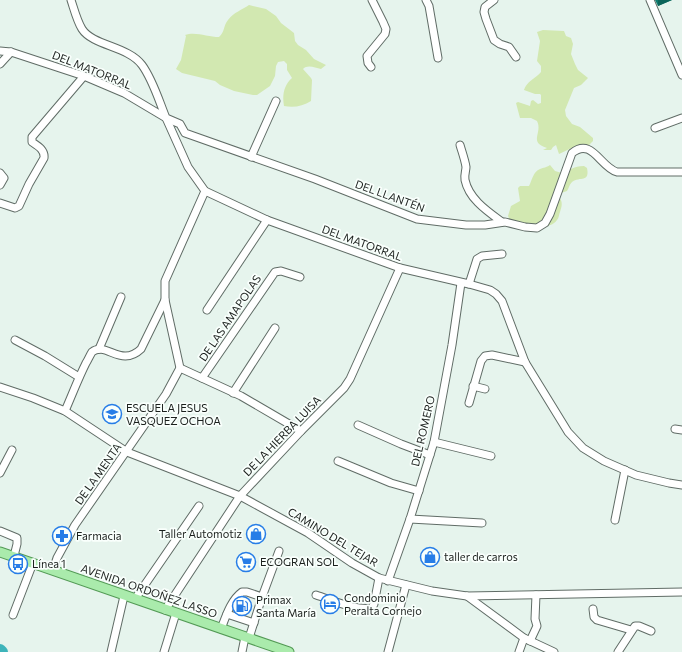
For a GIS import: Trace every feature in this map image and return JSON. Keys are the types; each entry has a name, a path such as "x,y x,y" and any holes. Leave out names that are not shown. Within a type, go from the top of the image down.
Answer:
{"main road":[{"name":"AVENIDA ORDOÑEZ LASSO","path":"0,552 289,652"}],"street":[{"path":"71,0 82,29 86,34 128,53 142,64 150,79 166,118"},
{"path":"371,67 368,63 367,56 384,36 386,29 372,0"},
{"path":"426,0 429,6 438,58"},
{"path":"494,0 485,8 484,12 491,33 497,42 509,47 516,57"},
{"path":"650,0 682,75"},
{"name":"DEL MATORRAL","path":"0,51 11,52 84,76 124,93 166,118 188,167 205,191 266,220 400,268 490,290 502,301 524,362 568,432 584,448 604,462 636,475 669,484 682,485"},
{"path":"0,64 11,52"},
{"path":"0,203 15,208 19,206 45,154 43,150 32,142 32,137 84,76"},
{"path":"251,157 276,101"},
{"name":"DEL LLANTÉN","path":"166,118 180,124 183,131 190,135 315,179 417,219 466,225 485,225 502,222 537,228 545,223 556,200 572,153 583,147 591,150 610,168 617,172 682,172"},
{"path":"655,128 682,118"},
{"path":"460,146 466,167 465,180 470,192 484,209 502,222"},
{"path":"0,173 4,178 0,185"},
{"path":"205,191 165,281 166,300 180,368 241,396 301,431"},
{"path":"207,310 266,220"},
{"name":"DEL ROMERO","path":"388,581 410,519 434,442 465,283 478,259 482,256 502,254"},
{"name":"DE LA HIERBA LUISA","path":"165,610 240,496 344,388 350,379 400,268"},
{"name":"DE LAS AMAPOLAS","path":"202,378 275,272 281,271 300,277"},
{"path":"65,411 79,377 92,353 99,349 121,298"},
{"path":"99,349 119,356 128,357 135,355 140,349 166,300"},
{"path":"233,393 275,328"},
{"path":"15,340 79,377"},
{"path":"469,403 481,361 485,356 492,355 524,362"},
{"name":"DE LA MENTA","path":"53,570 56,558 75,525 166,394 180,368"},
{"path":"474,386 485,389"},
{"name":"CAMINO DEL TEJAR","path":"0,387 65,411 126,452 240,496 308,533 352,563 379,578 388,581 432,591 467,596 682,592"},
{"path":"358,425 400,444 430,455"},
{"path":"434,442 491,456"},
{"path":"0,473 12,450"},
{"path":"338,461 392,483 419,491"},
{"path":"615,520 625,470"},
{"path":"135,599 199,506"},
{"path":"410,519 482,523"},
{"path":"0,531 17,538 14,556"},
{"path":"242,652 254,623 278,551"},
{"path":"14,615 33,563"},
{"path":"316,596 355,607 366,609 372,608 379,578"},
{"path":"388,652 406,585"},
{"path":"221,629 227,614 242,592 247,592 262,597"},
{"path":"519,652 536,626 534,619 536,595"},
{"path":"112,652 124,596"},
{"path":"467,596 527,640 554,652"},
{"path":"593,609 594,617 597,620 631,630"},
{"path":"164,652 176,613"},
{"path":"227,614 254,623"},
{"path":"618,652 631,630 637,625 651,631"}],"green space":[{"path":"249,5 266,9 276,16 281,23 294,33 295,41 298,45 306,50 314,59 326,65 321,69 309,67 303,69 312,80 311,101 298,106 284,106 284,90 292,78 287,70 287,64 284,61 278,62 275,76 270,86 257,95 234,91 220,85 215,81 182,73 176,69 181,60 185,35 197,34 219,37 230,17"},
{"path":"543,30 564,31 566,36 571,38 573,44 571,54 575,64 578,70 588,78 581,85 574,88 565,110 566,116 572,124 580,127 593,138 593,141 588,146 578,145 559,154 556,145 551,150 543,150 547,148 538,143 537,121 531,118 520,118 516,103 518,102 530,106 531,101 533,100 538,104 541,103 540,94 535,94 524,90 529,82 541,72 541,66 537,61 540,41 537,32"},
{"path":"550,165 555,171 562,173 575,167 584,166 587,168 588,173 586,177 572,182 567,191 561,193 559,197 562,202 561,208 557,220 553,224 541,227 510,220 508,216 511,206 520,201 518,188 520,186 529,186 536,172"}],"place":[{"name":"ESCUELA JESUS VASQUEZ OCHOA","path":"112,414"},
{"name":"Taller Automotiz","path":"256,534"},
{"name":"Farmacia","path":"62,536"},
{"name":"taller de carros","path":"430,557"},
{"name":"ECOGRAN SOL","path":"246,562"},
{"name":"Línea 1","path":"18,564"},
{"name":"Condominio Peralta Cornejo","path":"330,604"},
{"name":"Primax Santa María","path":"242,606"}]}
